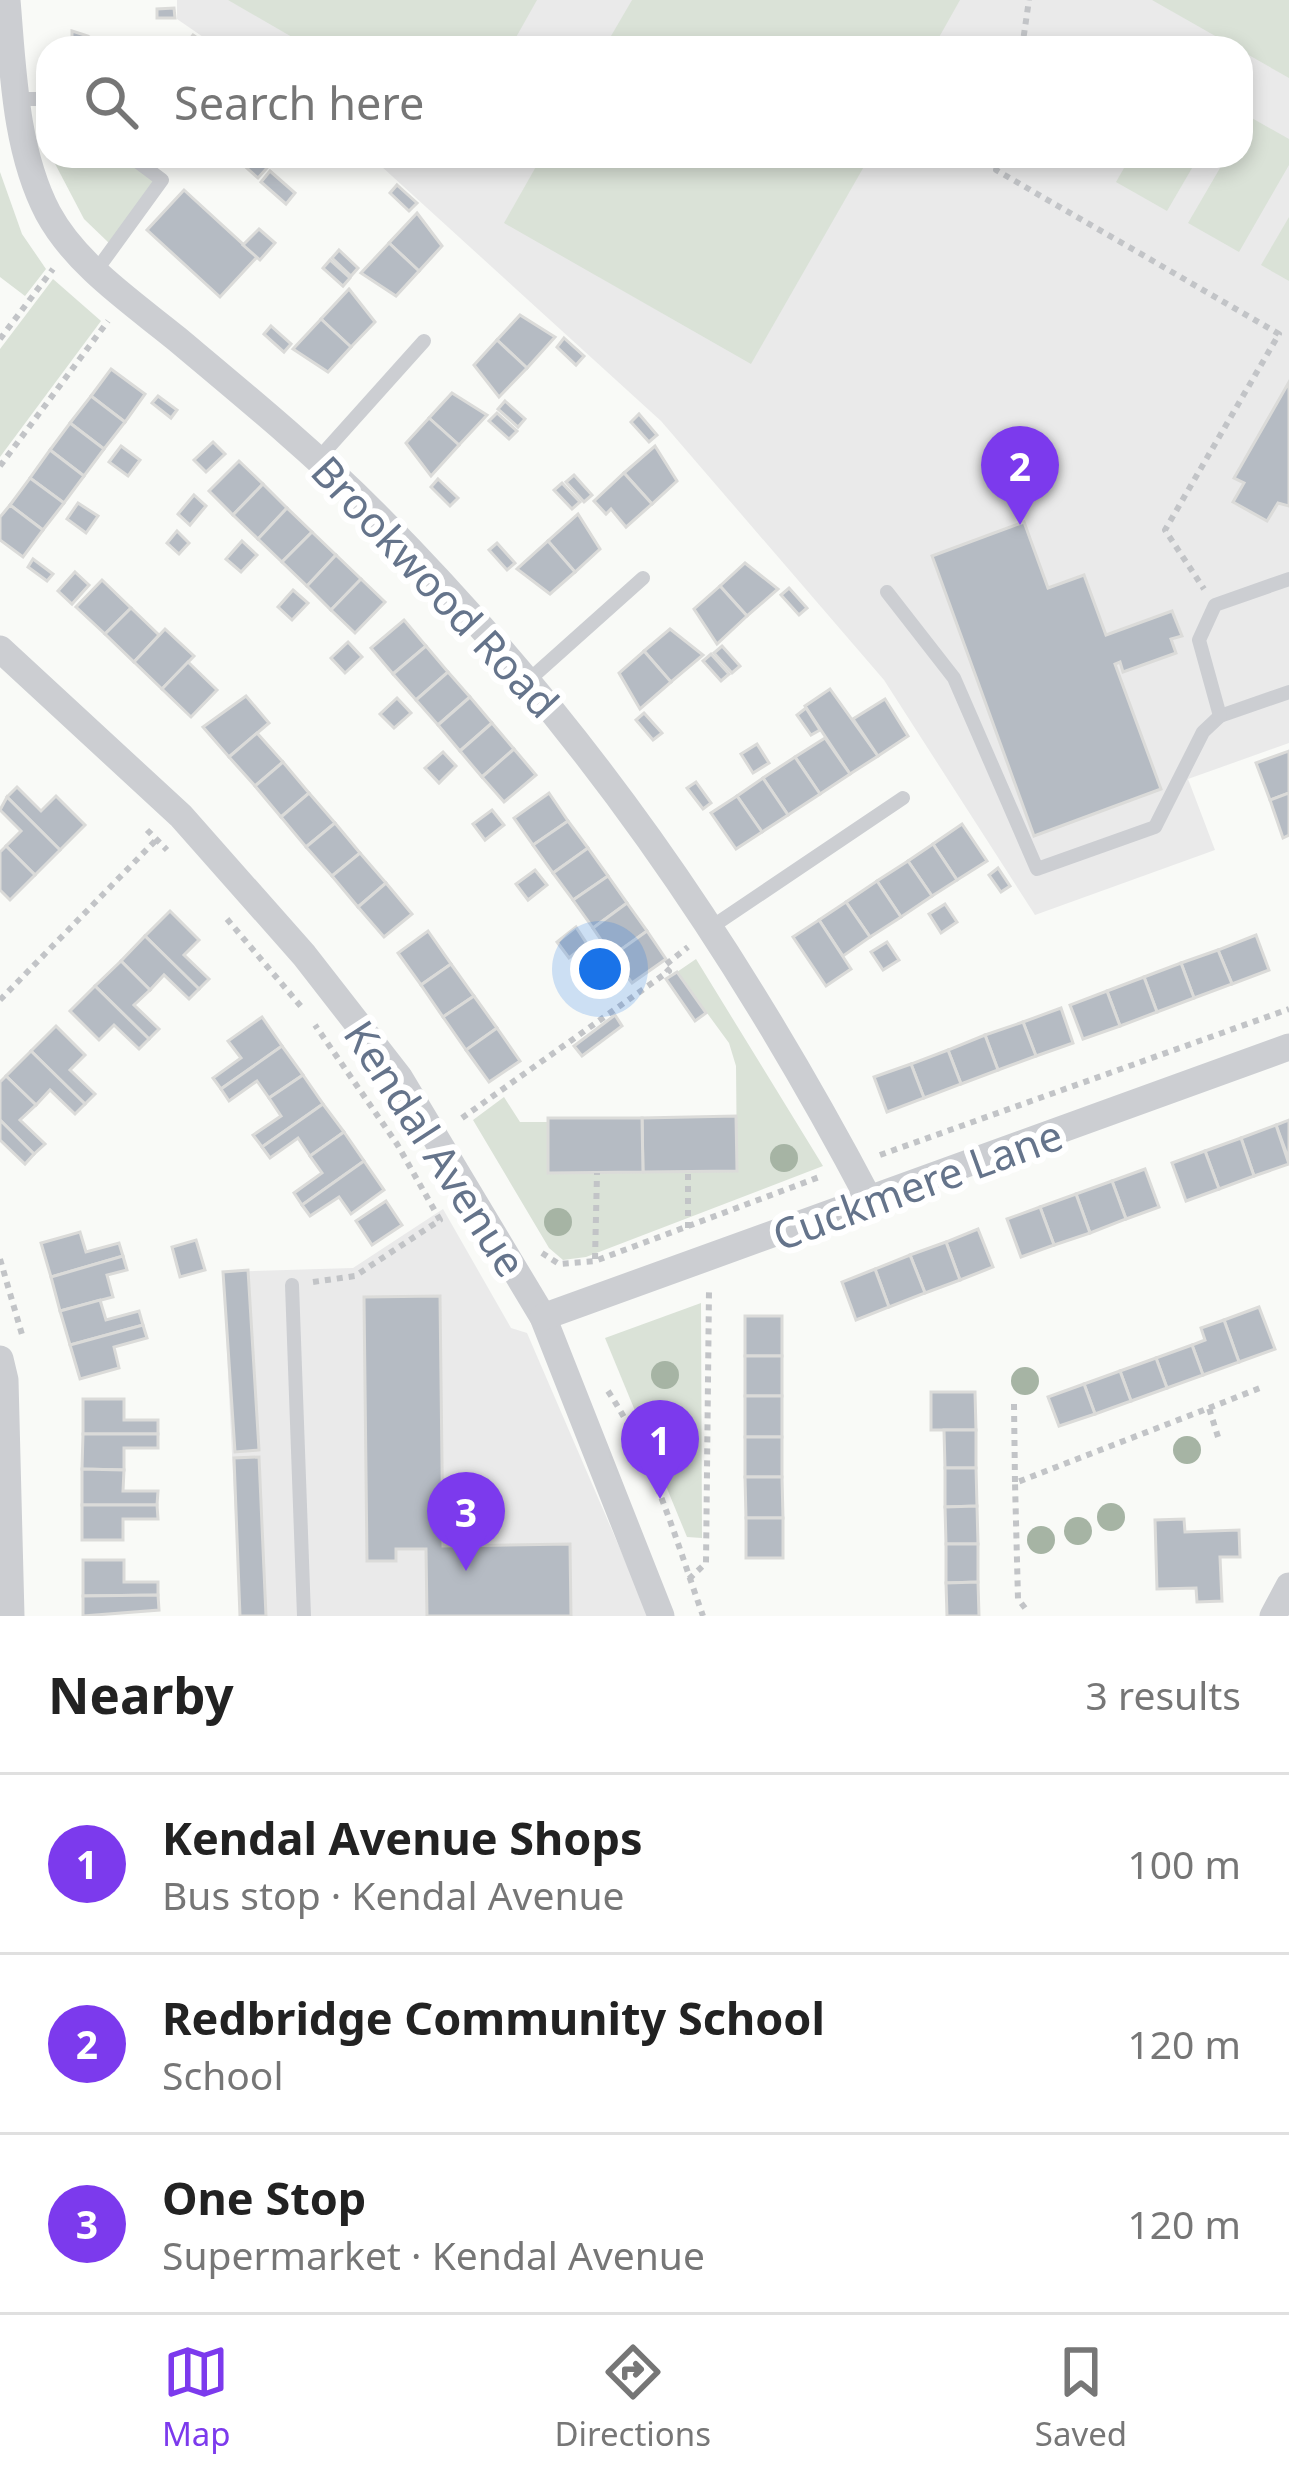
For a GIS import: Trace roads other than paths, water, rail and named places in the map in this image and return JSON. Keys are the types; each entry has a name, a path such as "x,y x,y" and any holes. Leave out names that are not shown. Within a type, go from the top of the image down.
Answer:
{"street":[{"name":"Brookwood Road","path":"6,13 29,163 49,214 96,271 319,458 530,679 713,926 794,1057 871,1203"},
{"name":"Kendal Avenue","path":"0,650 181,816 304,955 399,1077 543,1317 659,1612"},
{"name":"Cuckmere Lane","path":"543,1317 871,1203 1289,1047"},
{"path":"0,1359 5,1380 7,1613"},
{"path":"1274,1616 1289,1586"}],"lane":[{"path":"16,99 36,99"},
{"path":"96,271 162,180 146,168"},
{"path":"319,458 424,341"},
{"path":"530,679 643,578"},
{"path":"1220,716 1199,640 1215,605 1289,579"},
{"path":"887,592 954,677 1037,869 1155,827 1203,731 1220,716 1289,692"},
{"path":"713,926 903,799"},
{"path":"292,1285 304,1616"}],"place":[{"name":"Redbridge Community School","path":"1020,525"},
{"name":"Kendal Avenue Shops","path":"660,1499"},
{"name":"One Stop","path":"466,1571"}]}
